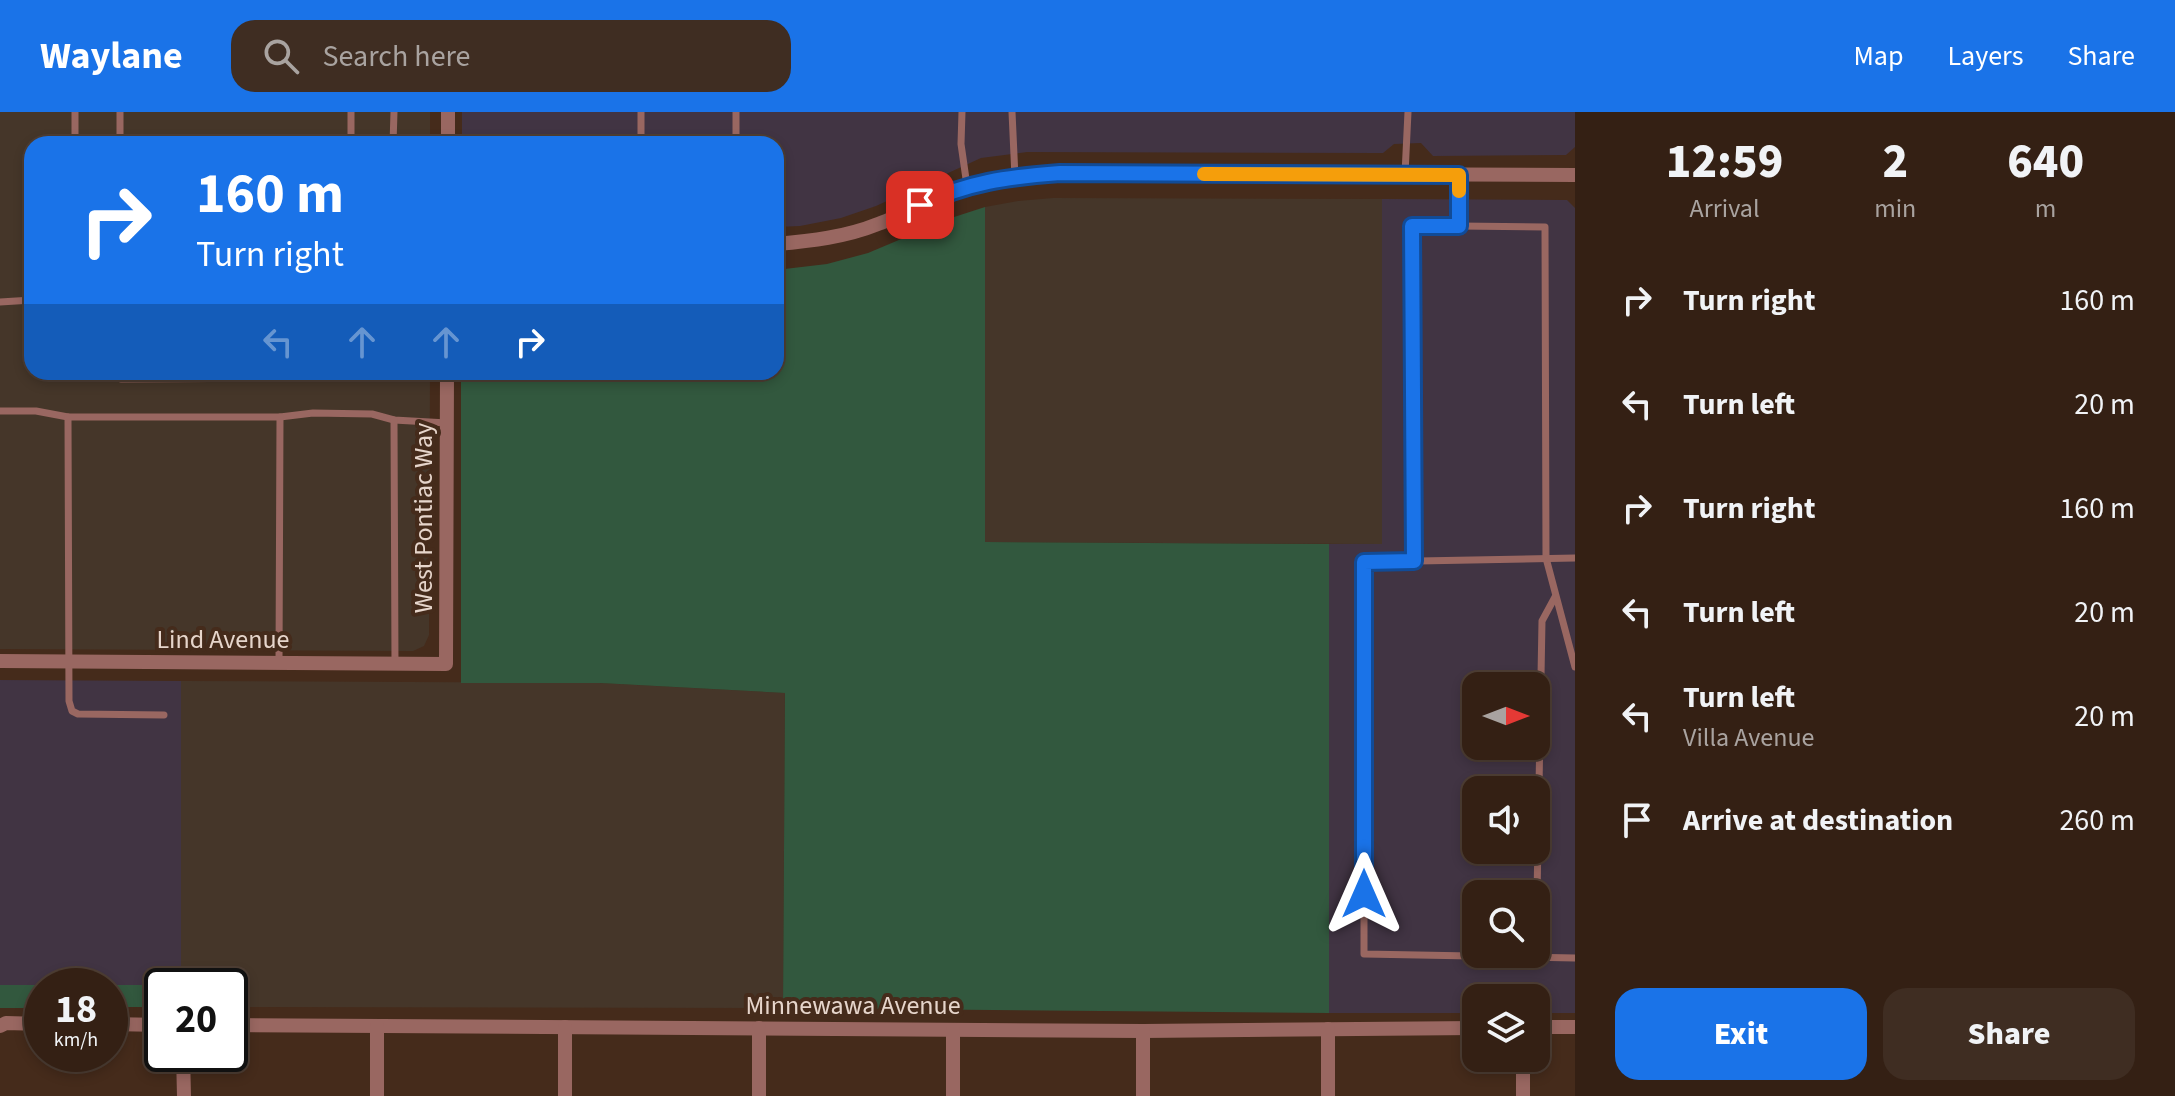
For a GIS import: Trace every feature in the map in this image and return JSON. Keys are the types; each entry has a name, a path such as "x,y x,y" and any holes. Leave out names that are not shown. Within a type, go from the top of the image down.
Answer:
{"street":[{"path":"448,112 448,136"},
{"path":"784,243 849,234 967,186 1060,173 1575,175"},
{"name":"West Pontiac Way","path":"446,664 447,380"},
{"name":"Lind Avenue","path":"0,661 446,664"},
{"path":"0,1026 24,1024"},
{"name":"Minnewawa Avenue","path":"248,1025 1143,1031 1462,1028"},
{"path":"377,1026 377,1096"},
{"path":"565,1027 565,1096"},
{"path":"1550,1027 1575,1027"},
{"path":"759,1028 759,1096"},
{"path":"1328,1029 1328,1096"},
{"path":"953,1030 953,1096"},
{"path":"1143,1031 1143,1096"},
{"path":"183,1072 184,1096"},
{"path":"1523,1072 1523,1096"}],"lane":[{"path":"75,112 75,136"},
{"path":"120,112 120,136"},
{"path":"351,112 351,136"},
{"path":"393,136 394,112"},
{"path":"641,112 641,136"},
{"path":"736,112 736,136"},
{"path":"962,112 961,144 967,186"},
{"path":"1012,112 1015,177"},
{"path":"1405,176 1408,112"},
{"path":"1459,175 1459,226"},
{"path":"1414,561 1412,226 1545,227 1546,558 1575,667"},
{"path":"0,302 24,300"},
{"path":"0,411 36,411 68,417 372,414 394,420 447,423"},
{"path":"68,417 68,662 72,711 78,714 164,715"},
{"path":"279,663 280,417"},
{"path":"394,420 395,664"},
{"path":"1462,954 1364,954 1364,562 1575,558"},
{"path":"1537,880 1542,621 1556,596"},
{"path":"1550,955 1575,958"}],"shaded area":[{"path":"0,112 430,112 430,136 24,136 24,380 430,380 429,635 424,646 413,651 0,649"},
{"path":"462,112 1575,112 1575,147 1566,155 1433,156 1421,143 1394,144 1383,153 1027,152 981,158 876,206 841,218 784,227 784,136 462,136"},
{"path":"1053,198 1382,199 1382,544 985,542 985,207"},
{"path":"1382,199 1567,200 1575,208 1575,1013 1550,1013 1550,984 1462,984 1462,1013 1329,1013 1329,544 1382,543"},
{"path":"0,680 181,681 181,968 144,968 144,985 128,985 128,968 24,968 24,985 0,985"},
{"path":"181,681 600,683 785,693 783,1008 248,1007 248,968 181,968"}],"green space":[{"path":"985,207 985,542 1329,544 1329,1013 783,1008 785,693 600,683 461,683 461,380 784,380 784,269 827,264 868,253"},
{"path":"0,985 24,985 24,1008 0,1008"},
{"path":"128,985 144,985 144,1007 128,1007"}],"slow traffic":[{"path":"1204,174 1459,175 1459,191"}],"route":[{"path":"920,205 979,183 1060,173 1459,175 1459,226 1412,226 1414,561 1364,562 1364,894"}]}
